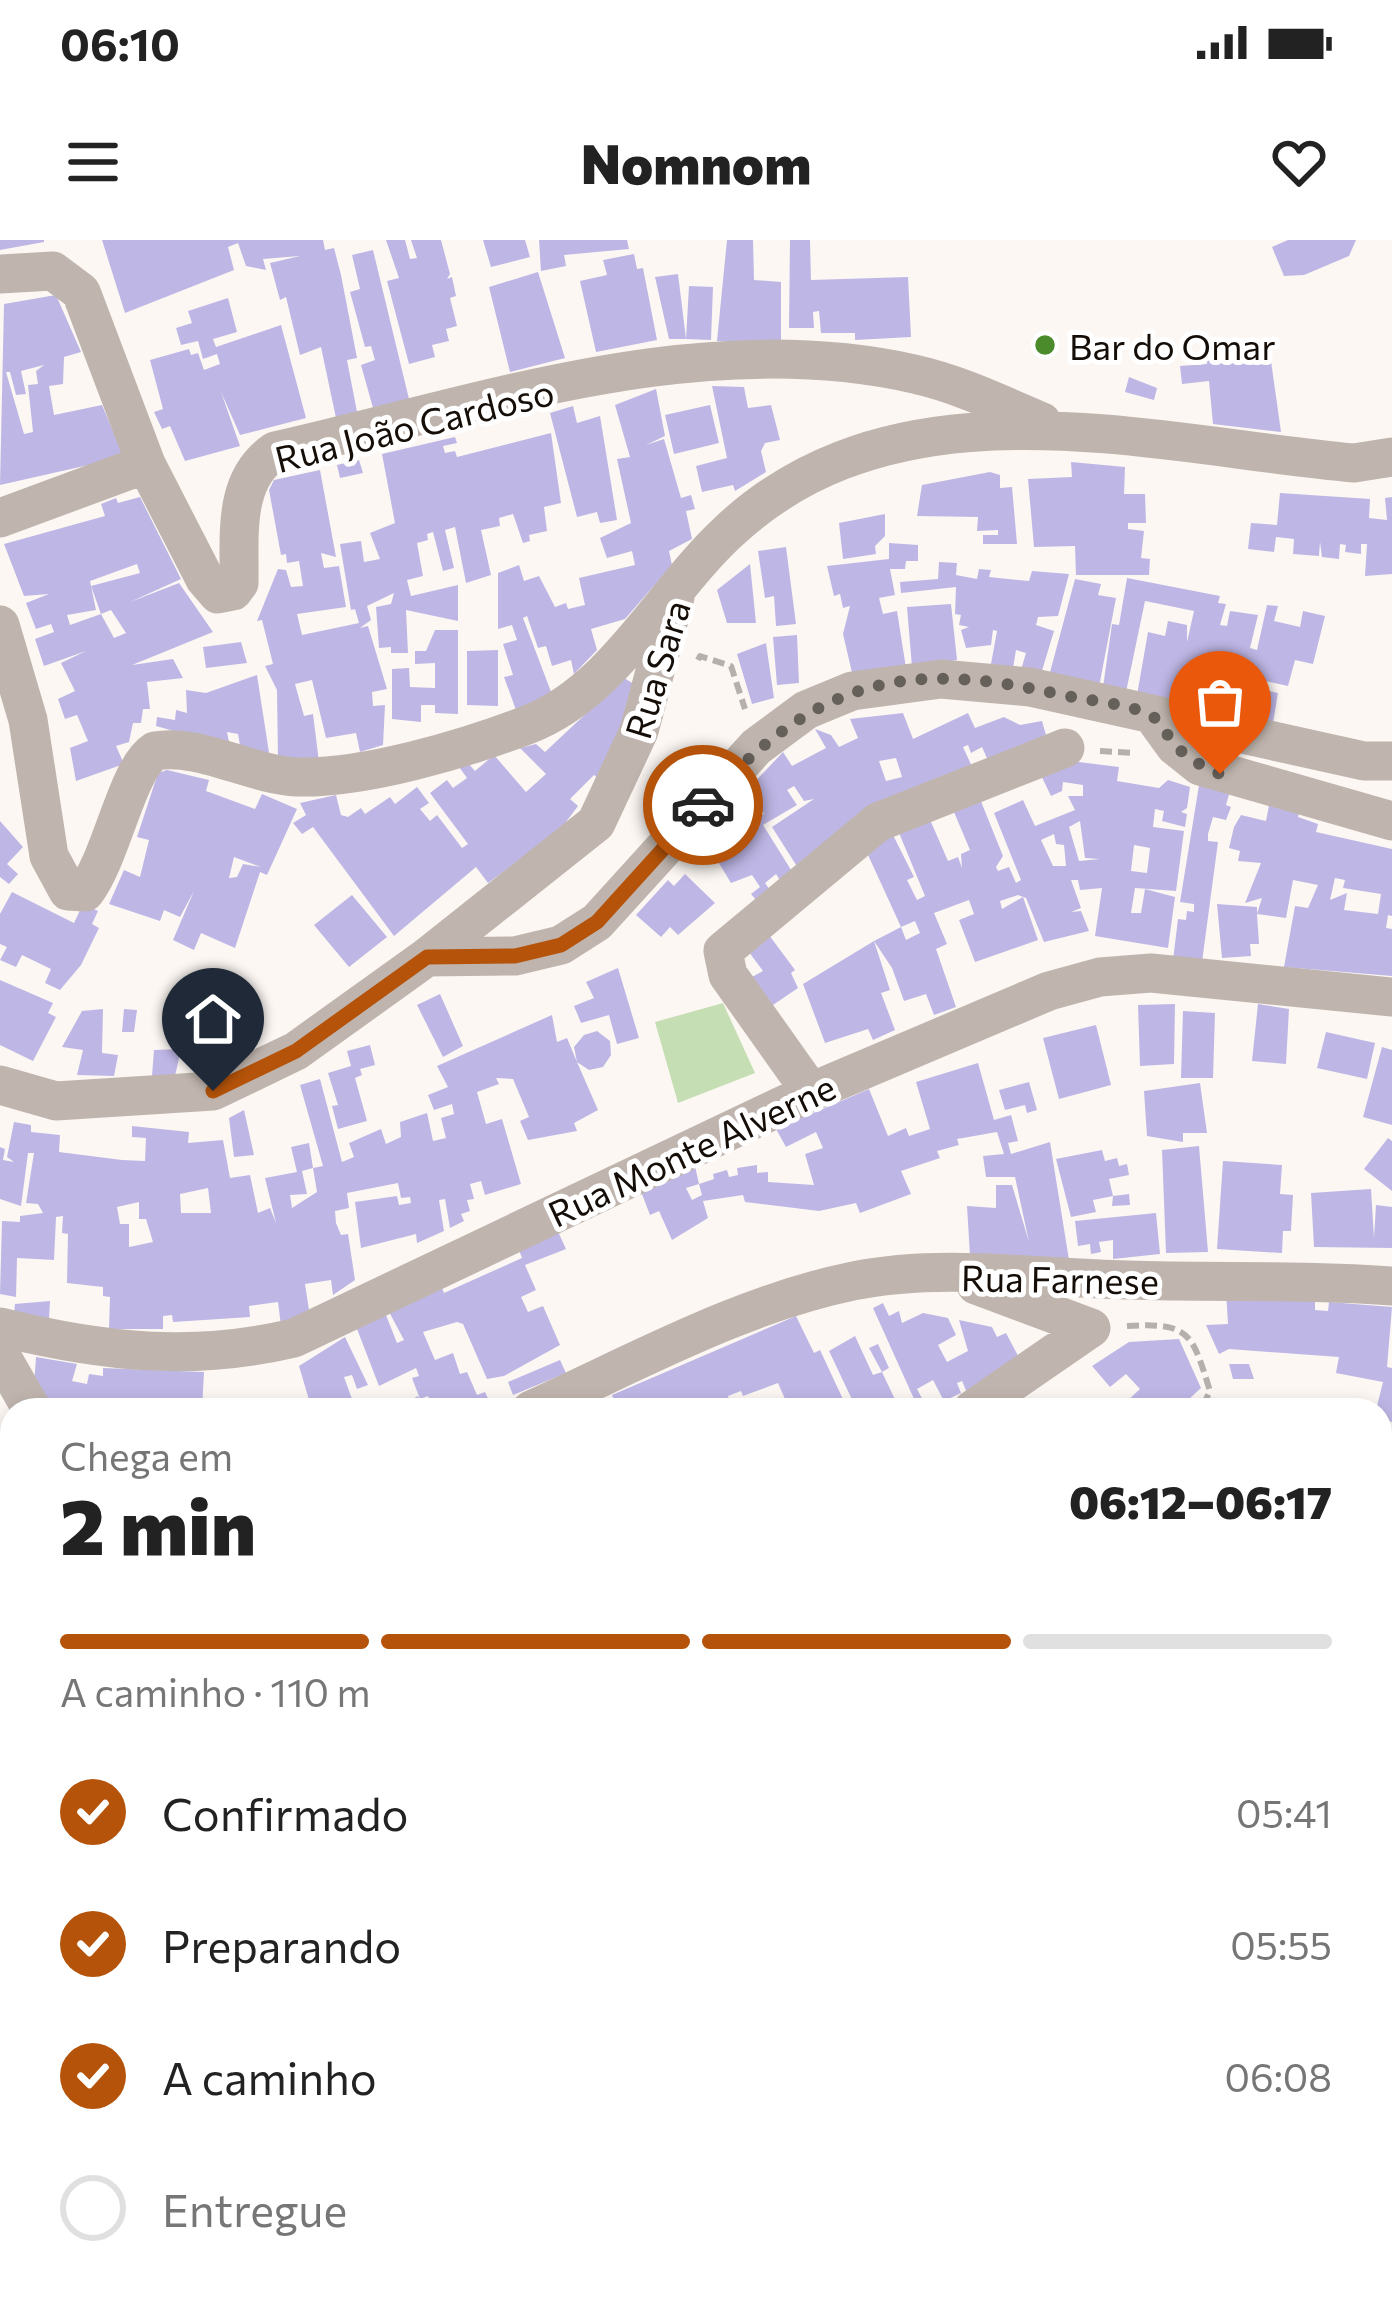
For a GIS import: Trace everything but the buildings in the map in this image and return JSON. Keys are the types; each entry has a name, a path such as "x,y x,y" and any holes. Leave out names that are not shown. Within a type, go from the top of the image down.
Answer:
{"street":[{"name":"Rua João Cardoso","path":"0,274 53,271 81,292 146,464 210,588 226,595 239,583 244,488 251,472 275,451 646,367 755,358 865,366 963,388 1057,429"},
{"name":"Rua Sara","path":"0,1085 56,1102 213,1091 296,1051 427,957 596,823 639,731 676,592 724,536 767,497 823,468 901,442 967,430 1057,429 1354,464 1392,457"},
{"path":"0,518 146,464"},
{"path":"0,625 14,713 50,856 68,891 76,894 85,892 103,864 136,767 155,751 297,777 392,762 489,738 548,715 603,670 676,592"},
{"path":"427,957 515,956 561,945 597,922 756,747 806,710 852,691 904,680 1030,687 1364,761 1392,761"},
{"path":"1154,716 1175,746 1200,766 1392,821"},
{"path":"811,1092 728,975 723,951 878,822 1065,748"},
{"name":"Rua Monte Alverne","path":"0,1327 89,1348 165,1355 237,1351 294,1338 811,1092 1049,991 1100,977 1214,975 1392,997"},
{"path":"558,1398 753,1310 858,1280 943,1273"},
{"name":"Rua Farnese","path":"943,1273 1132,1280 1292,1278 1392,1286"},
{"name":"Rua Farnese","path":"943,1273 1091,1328"},
{"name":"Rua Farnese","path":"989,1398 1091,1328"},
{"path":"0,1354 25,1398"}],"path":[{"path":"655,674 686,683 700,656 731,666 756,747"},
{"path":"1091,1328 1170,1324 1185,1331 1195,1345 1210,1391 1207,1398"}],"green space":[{"path":"723,1003 755,1073 678,1103 655,1022"}],"way so far":[{"path":"703,805 756,747 806,710 852,691 904,680 1030,687 1154,716 1175,746 1200,766 1220,774"}],"place":[{"name":"Bar do Omar","path":"1045,345"}],"route":[{"path":"213,1091 296,1051 427,957 515,956 561,945 597,922 703,805"}]}
